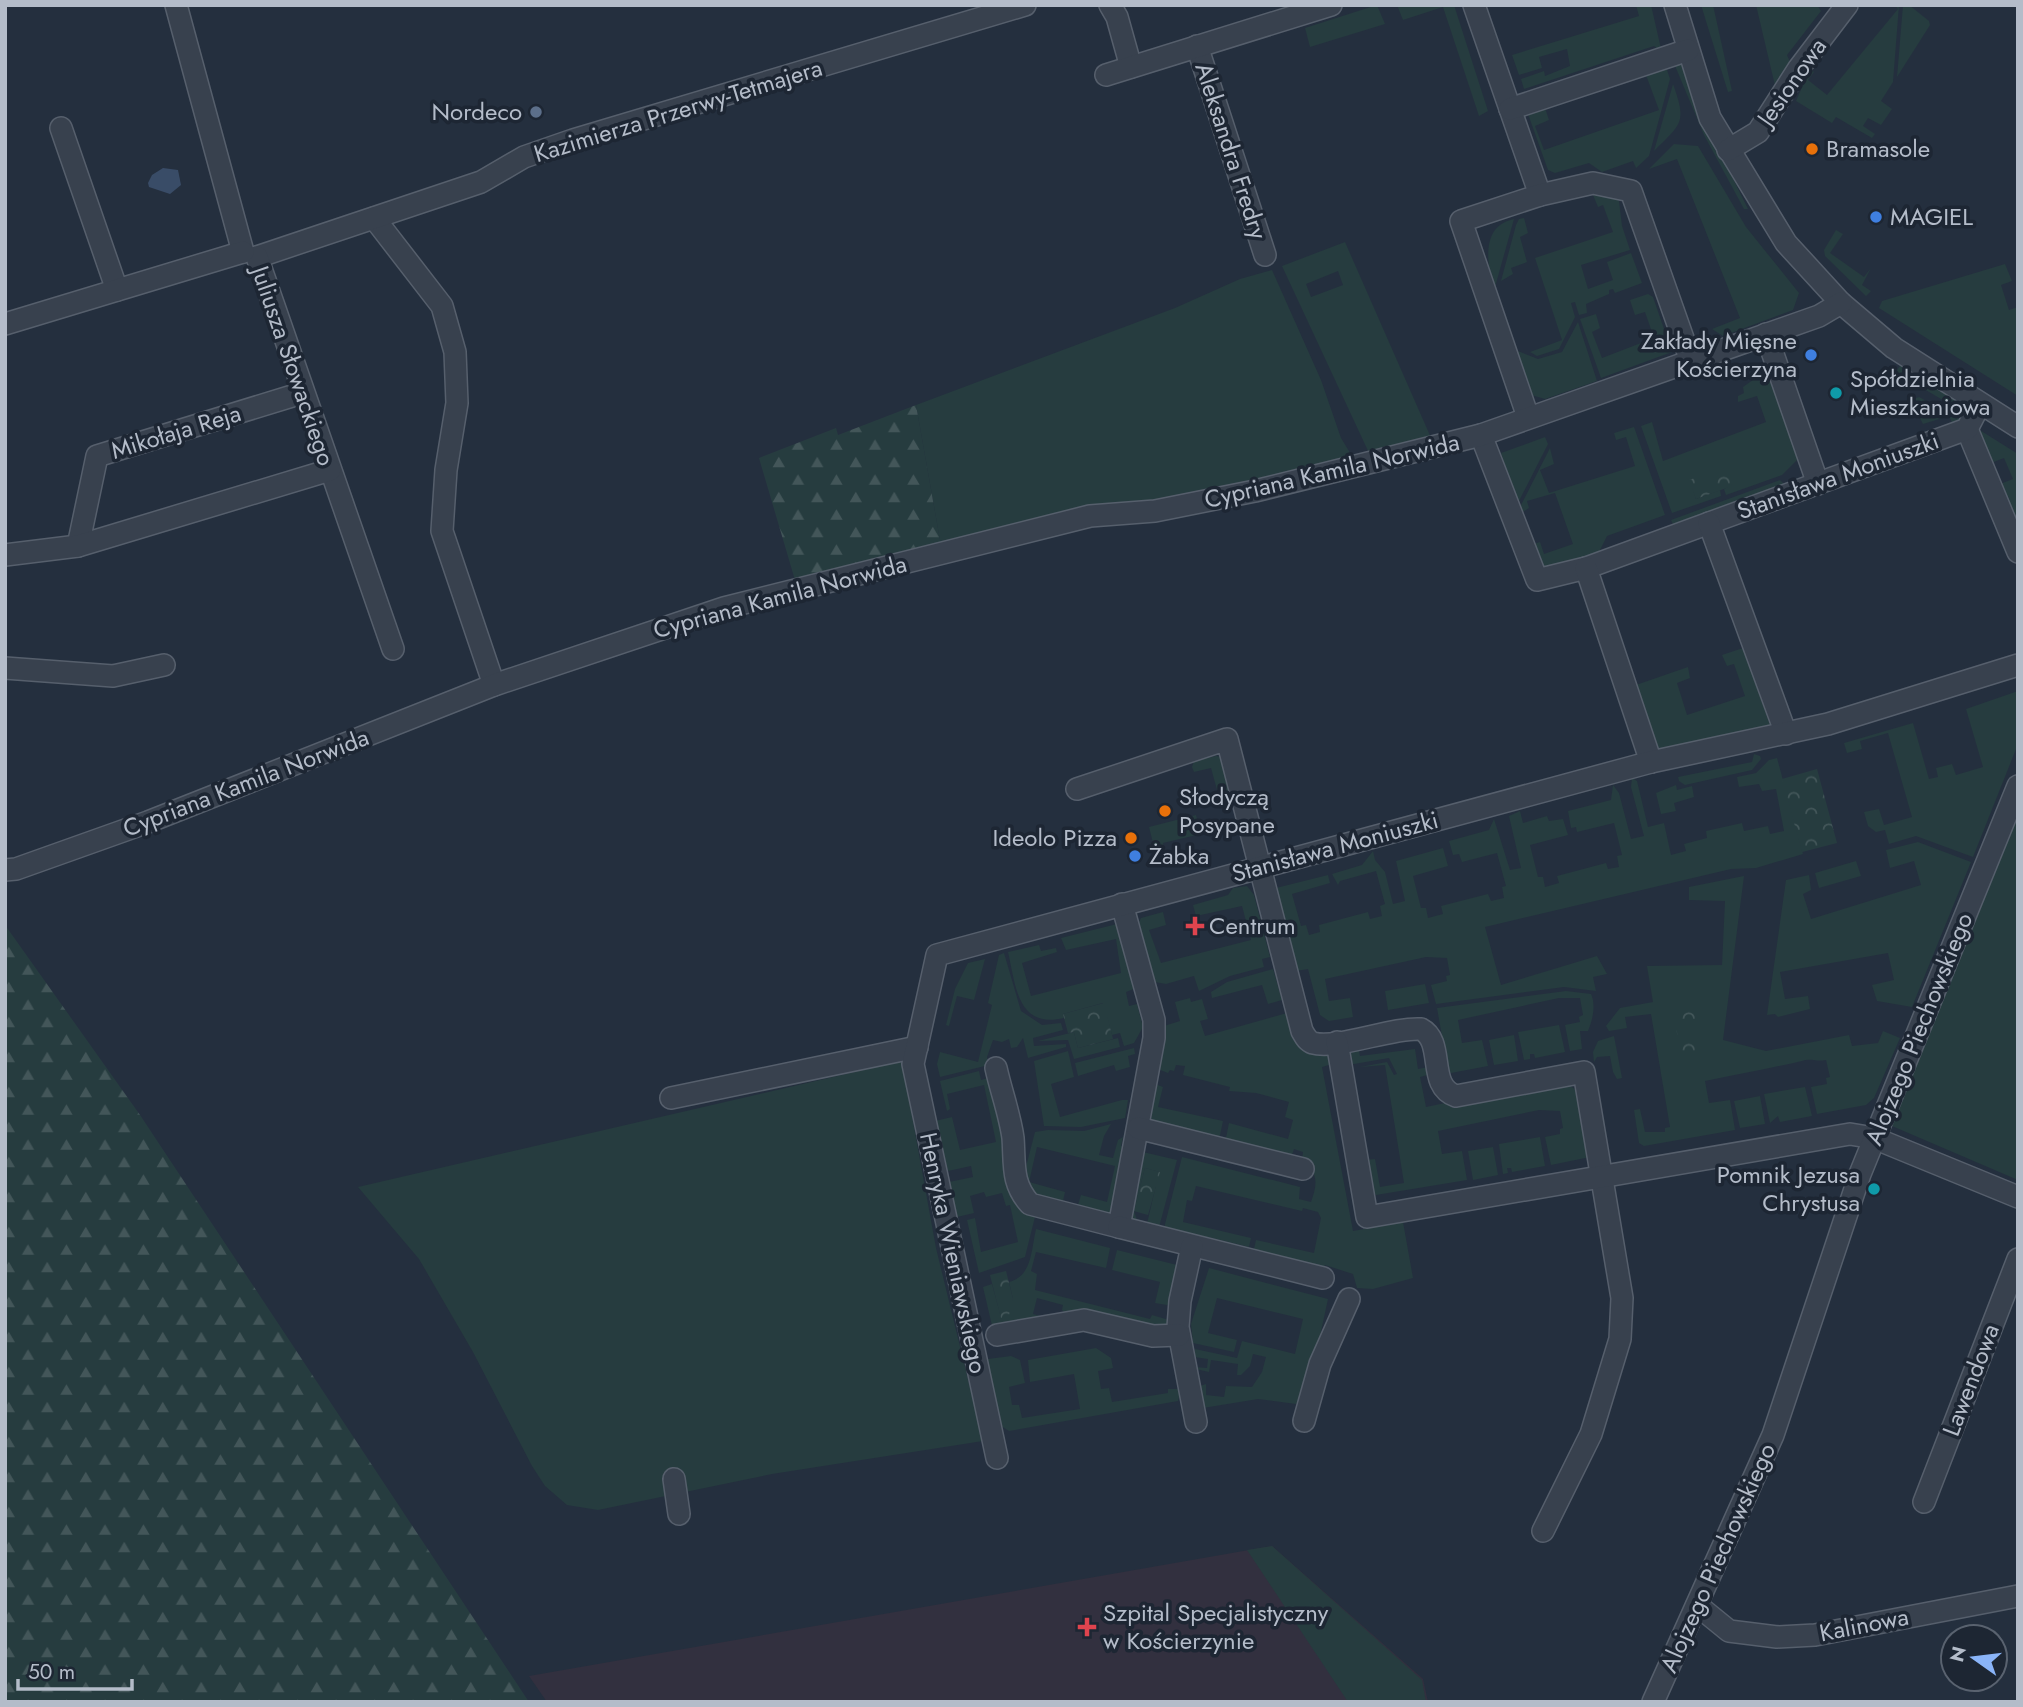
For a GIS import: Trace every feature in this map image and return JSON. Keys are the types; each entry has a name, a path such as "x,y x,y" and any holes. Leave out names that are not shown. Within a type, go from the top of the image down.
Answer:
{"street":[{"name":"Juliusza Słowackiego","path":"176,5 250,254 393,649"},
{"name":"Kazimierza Przerwy-Tetmajera","path":"5,324 374,218 481,182 524,157 1025,5"},
{"path":"1110,5 1117,17 1131,67"},
{"path":"1106,75 1331,5"},
{"path":"1474,5 1541,195"},
{"path":"1675,5 1710,118 1786,243 1841,303 1894,348 2018,427"},
{"name":"Jesionowa","path":"1728,150 1758,132 1799,68 1847,5"},
{"name":"Aleksandra Fredry","path":"1196,46 1265,255"},
{"path":"1510,109 1688,50"},
{"path":"61,128 117,290"},
{"path":"1528,417 1461,221 1541,195 1592,183 1631,191 1691,361"},
{"path":"374,218 442,306 455,352 457,403 446,470 442,531 494,685"},
{"name":"Cypriana Kamila Norwida","path":"11,869 161,817 494,685 738,604 1090,516 1155,511 1255,491 1481,435 1819,316 1841,303"},
{"path":"1766,334 1818,484"},
{"name":"Mikołaja Reja","path":"78,546 97,456 302,393"},
{"name":"Stanisława Moniuszki","path":"1586,568 1967,429 1980,404"},
{"name":"Stanisława Moniuszki","path":"1967,429 2018,552"},
{"path":"1481,435 1537,580 1586,568 1651,762"},
{"path":"5,555 78,546 330,470"},
{"name":"Stanisława Moniuszki","path":"1710,523 1786,734"},
{"path":"5,668 113,676 164,665"},
{"name":"Stanisława Moniuszki","path":"937,954 1651,762 1786,734 2018,665"},
{"path":"1077,789 1227,739 1302,1031 1308,1041 1315,1044 1337,1042 1421,1029 1430,1039 1441,1086 1447,1093 1456,1096 1584,1072 1622,1298 1620,1339 1591,1434 1543,1531"},
{"name":"Alojzego Piechowskiego","path":"1653,1702 1785,1403 1844,1217 2018,786"},
{"path":"1119,1227 1154,1038 1154,1020 1122,904"},
{"name":"Henryka Wieniawskiego","path":"937,954 913,1064 997,1458"},
{"path":"1337,1042 1367,1217 1850,1134 1874,1138 2018,1197"},
{"path":"671,1098 917,1047"},
{"path":"996,1068 1013,1137 1014,1181 1030,1204 1324,1278"},
{"path":"1138,1128 1303,1169"},
{"path":"1192,1245 1180,1301 1179,1335 1196,1422"},
{"name":"Lawendowa","path":"1924,1502 2018,1259"},
{"path":"1304,1421 1320,1364 1349,1299"},
{"path":"997,1335 1084,1320 1153,1336 1179,1335"},
{"path":"674,1479 679,1514"},
{"name":"Kalinowa","path":"1697,1605 1729,1631 1777,1637 1815,1636 2018,1596"}],"shaded area":[{"name":"Szpital Specjalistyczny w Kościerzynie","path":"1272,1546 1423,1679 1428,1702 547,1702 529,1676"}],"green space":[{"path":"1377,5 1385,24 1310,47 1305,28"},
{"path":"1397,5 1454,5 1488,111 1479,116 1443,7 1403,20"},
{"path":"1636,5 1651,5 1662,53 1654,46 1524,89 1521,79 1544,71 1545,76 1570,66 1567,49 1539,57 1542,68 1519,75 1512,55 1639,16"},
{"path":"1701,5 1713,5 1732,91 1728,92"},
{"path":"1756,5 1817,5 1821,11 1787,55 1790,62 1776,90"},
{"path":"1895,5 1899,5 1893,82 1881,101 1892,109 1881,125 1868,118 1863,126 1875,134 1872,138 1836,117 1832,123 1796,101 1810,69 1814,72 1808,80 1827,95 1898,9"},
{"path":"1903,5 1909,5 1929,21 1930,25 1897,77"},
{"path":"1673,61 1680,62 1695,102 1748,209 1744,209 1704,135"},
{"path":"1666,67 1670,79 1649,156 1636,168 1633,161 1602,172 1589,163 1555,173 1548,170 1528,114 1545,108 1549,120 1535,126 1544,150 1659,110 1646,75"},
{"path":"1673,84 1681,115 1676,128 1654,151"},
{"path":"1674,144 1698,146 1746,227 1799,293 1793,310 1723,336 1712,329 1740,318 1677,159 1649,169"},
{"path":"1593,195 1609,195 1619,201 1622,226 1630,250 1581,265 1588,289 1613,280 1607,262 1631,253 1642,283 1615,293 1613,289 1609,290 1609,294 1586,304 1587,313 1579,315 1575,302 1571,303 1575,317 1559,349 1537,356 1530,352 1562,340 1535,258 1613,232 1603,205 1598,207"},
{"path":"1524,218 1528,233 1520,237 1527,262 1511,268 1513,274 1501,281 1516,225 1519,219"},
{"path":"1514,219 1494,290 1488,258 1491,238 1503,223"},
{"path":"1836,230 1843,234 1830,253 1864,277 1871,268 1862,285 1871,291 1866,296 1825,256 1824,250"},
{"path":"1345,242 1432,440 1369,453 1282,266","holes":["1338,271 1343,285 1311,297 1306,284"]},
{"path":"2005,264 2012,281 2001,285 2009,310 2018,307 2018,396 1879,308 1882,301"},
{"path":"1272,270 1321,380 1341,438 1352,456 1225,488 941,546 916,405 1175,308 1240,279"},
{"path":"1648,294 1653,297 1672,352 1601,378 1580,319 1596,314 1600,328 1592,332 1602,358 1654,338 1645,312 1635,315 1630,300"},
{"path":"1578,322 1597,381 1545,399 1531,395 1515,350 1538,359 1562,352"},
{"path":"1901,365 1959,401 1965,413 1895,372"},
{"path":"1767,370 1800,457 1782,475 1726,495 1724,489 1732,485 1690,480 1696,499 1720,490 1721,496 1672,513 1641,426 1652,422 1663,461 1766,422 1757,396 1738,402 1738,396 1744,393 1743,387"},
{"path":"1919,397 1963,420 1953,425 1949,416 1923,424 1916,410 1904,407 1903,403"},
{"path":"916,405 941,546 795,580 759,458 836,428 838,435"},
{"path":"1634,427 1665,515 1607,536 1599,552 1549,569 1540,565 1531,545 1540,542 1544,554 1573,544 1555,493 1527,501 1529,508 1521,513 1519,509 1550,448 1554,464 1540,470 1549,493 1635,466 1626,437 1616,440 1614,433"},
{"path":"1978,429 2018,454 2018,525 2006,502 2010,500 2000,484 2013,479 2004,458 1991,463"},
{"path":"1545,437 1548,444 1517,505 1501,453"},
{"path":"1726,467 1732,486 1696,499 1689,480"},
{"path":"1780,480 1784,484 1673,524 1671,520"},
{"path":"1743,648 1770,725 1658,750 1633,686 1688,667 1690,678 1677,683 1687,715 1745,696 1734,664 1727,666 1722,655"},
{"path":"2018,691 2018,744 1973,857 1916,836 1889,844 1885,830 1876,832 1868,826 1864,812 1879,809 1884,825 1912,817 1888,733 1860,741 1862,749 1847,753 1844,743 1913,723 1929,779 1938,777 1936,768 1952,764 1956,775 1983,767 1966,709"},
{"path":"1754,754 1761,759 1752,770 1685,785 1679,781 1678,777 1752,762"},
{"path":"1224,757 1236,799 1229,801 1227,794 1219,797 1211,768 1194,772 1194,761"},
{"path":"1777,758 1803,854 1756,868 1731,869 1485,927 1501,985 1597,956 1607,974 1593,977 1596,991 1564,987 1436,1004 1431,985 1447,981 1446,976 1450,975 1447,958 1426,957 1325,979 1329,1001 1350,998 1353,1017 1329,1021 1320,1015 1308,969 1296,971 1276,888 1328,875 1330,883 1292,894 1301,926 1306,925 1309,935 1320,932 1319,925 1368,912 1370,919 1382,916 1380,906 1385,904 1376,871 1340,881 1338,885 1332,874 1362,865 1373,851 1375,860 1385,872 1393,904 1405,901 1396,861 1443,848 1448,866 1413,876 1421,908 1426,908 1428,918 1443,914 1441,906 1488,894 1491,901 1504,898 1502,887 1506,886 1497,853 1462,862 1459,854 1453,855 1449,841 1489,830 1494,819 1510,870 1521,868 1509,816 1520,811 1523,823 1547,816 1549,821 1563,819 1568,835 1530,845 1538,877 1543,877 1545,887 1559,883 1557,876 1606,863 1608,869 1619,867 1617,856 1622,855 1614,823 1577,832 1576,827 1571,828 1568,811 1611,800 1613,785 1619,793 1631,839 1644,836 1631,787 1632,778 1637,781 1648,827 1664,823 1671,855 1686,851 1684,844 1707,838 1706,831 1742,823 1744,831 1768,826 1770,834 1784,831 1776,789 1762,791 1759,784 1739,787 1737,777 1756,773 1769,760"},
{"path":"1817,769 1837,843 1802,852 1782,779"},
{"path":"1676,785 1677,790 1692,786 1694,797 1674,803 1676,811 1661,814 1656,793"},
{"path":"1196,815 1201,834 1163,843 1165,853 1156,855 1149,827"},
{"path":"2018,816 2018,1180 1892,1126"},
{"path":"1918,842 1971,862 1912,1007 1877,1001 1872,985 1894,980 1888,953 1780,972 1785,999 1808,996 1810,1009 1778,1017 1775,1014 1767,1015 1786,880 1809,875 1811,890 1803,894 1811,919 1921,885 1914,861 1890,868 1886,850"},
{"path":"1856,861 1861,876 1819,888 1815,873"},
{"path":"1744,876 1723,1040 1766,1051 1849,1035 1852,1046 1878,1043 1883,1031 1900,1038 1874,1098 1866,1105 1817,1114 1811,1087 1827,1084 1826,1078 1830,1077 1826,1060 1805,1060 1705,1081 1709,1103 1730,1100 1735,1130 1644,1146 1639,1143 1634,1110 1640,1109 1645,1132 1665,1132 1665,1128 1670,1127 1651,1014 1625,1017 1627,1028 1609,1031 1606,1026 1620,1008 1653,1002 1647,966 1722,965 1725,901 1689,900 1689,887"},
{"path":"1247,886 1254,895 1270,957 1262,959 1264,967 1230,976 1199,991 1194,976 1166,984 1155,982 1139,922 1141,918 1163,912 1166,925 1149,930 1161,963 1251,940 1242,906 1196,916 1193,905 1228,895 1233,888"},
{"path":"1117,924 1136,988 1126,992 1129,1006 1137,1004 1143,1027 1134,1043 1124,1046 1120,1033 1112,1035 1103,1003 1063,1014 1064,1018 1048,1020 1028,1011 1017,991 1008,952 1039,945 1041,951 1056,948 1057,952 1022,963 1031,996 1121,973 1116,939 1066,950 1061,938"},
{"path":"5,925 140,1115 529,1702 5,1702"},
{"path":"1004,953 1021,1011 1042,1025 1061,1023 1063,1030 1033,1038 1034,1046 1066,1044 1066,1047 1028,1058 1023,1038 1017,1047 1011,1048 1009,1039 1002,1042 993,1040 987,1057 989,1065 940,1077 937,1064 940,1052 978,1062 992,1005 988,1003 999,955"},
{"path":"985,959 974,1000 957,996 949,1026 946,1025 955,989 968,963"},
{"path":"1273,969 1282,1000 1268,1004 1262,985 1212,998 1211,992 1227,982"},
{"path":"1425,984 1429,1003 1388,1010 1385,991"},
{"path":"1566,991 1591,994 1593,998 1590,1026 1588,1031 1580,1031 1582,1049 1570,1051 1565,1025 1580,1022 1579,1017 1583,1015 1580,998 1559,998 1458,1020 1462,1043 1482,1040 1488,1066 1451,1073 1448,1070 1437,1008"},
{"path":"1190,998 1191,1002 1202,999 1208,1019 1200,1021 1205,1036 1287,1013 1328,1055 1332,1064 1322,1067 1353,1231 1403,1222 1413,1278 1373,1289 1357,1288 1353,1274 1325,1265 1322,1272 1262,1253 1254,1249 1256,1240 1314,1253 1321,1218 1318,1212 1303,1208 1302,1211 1196,1186 1192,1201 1187,1200 1183,1222 1251,1238 1249,1247 1208,1237 1206,1242 1163,1232 1182,1157 1300,1187 1299,1199 1311,1202 1315,1189 1314,1174 1302,1160 1303,1152 1294,1149 1292,1155 1226,1138 1229,1123 1288,1139 1293,1120 1285,1117 1289,1102 1256,1093 1229,1091 1230,1087 1183,1075 1185,1066 1176,1065 1174,1071 1170,1070 1168,1073 1158,1069 1164,1026 1180,1021 1175,1002"},
{"path":"1104,1003 1113,1039 1078,1048 1074,1032 1068,1033 1063,1014"},
{"path":"1701,1006 1702,1026 1698,1027 1703,1059 1682,1063 1673,1009"},
{"path":"1559,1025 1565,1052 1535,1058 1534,1054 1530,1054 1530,1059 1524,1060 1518,1032"},
{"path":"1074,1032 1078,1048 1118,1038 1120,1047 1074,1059 1068,1040 1038,1041"},
{"path":"1514,1035 1518,1061 1494,1065 1489,1040"},
{"path":"1614,1036 1622,1078 1617,1079 1610,1056 1597,1057 1594,1062 1593,1052 1598,1041"},
{"path":"1358,1045 1360,1056 1415,1049 1418,1069 1429,1067 1431,1074 1420,1077 1426,1107 1445,1103 1453,1108 1555,1089 1560,1083 1567,1083 1578,1092 1590,1157 1551,1165 1545,1137 1560,1134 1560,1129 1563,1128 1560,1111 1539,1110 1438,1131 1442,1154 1462,1151 1467,1180 1376,1195 1372,1191 1366,1160 1375,1159 1380,1187 1404,1183 1385,1065 1360,1067 1387,1062 1394,1075 1397,1074 1389,1058 1348,1065 1348,1052"},
{"path":"1134,1048 1135,1054 1128,1056 1130,1067 1116,1071 1114,1065 1078,1076 1075,1063"},
{"path":"1068,1051 1074,1077 1051,1084 1060,1117 1128,1100 1125,1118 1081,1127 1044,1126 1034,1061"},
{"path":"902,1061 936,1248 983,1441 772,1474 598,1510 567,1505 545,1486 532,1466 473,1352 419,1259 358,1187"},
{"path":"979,1071 981,1080 988,1078 1036,1213 1025,1257 979,1273 967,1220 975,1218 981,1252 1018,1242 1010,1205 1006,1206 1002,1193 986,1197 984,1192 970,1196 974,1213 957,1217 949,1182 973,1177 971,1166 948,1171 935,1121 952,1117 960,1150 996,1142 984,1085 947,1094 950,1109 947,1111 940,1081"},
{"path":"1155,1084 1163,1087 1158,1107 1223,1121 1219,1140 1151,1121"},
{"path":"1805,1087 1812,1116 1780,1122 1778,1116 1770,1123 1764,1094"},
{"path":"1760,1096 1765,1124 1740,1128 1734,1101"},
{"path":"1111,1124 1104,1136 1099,1155 1113,1158 1118,1140 1123,1137 1121,1146 1131,1149 1118,1211 1110,1216 1067,1208 1068,1202 1078,1205 1081,1195 1107,1202 1115,1166 1037,1147 1029,1182 1065,1192 1063,1201 1029,1193 1022,1182 1035,1132 1084,1131"},
{"path":"1540,1137 1545,1166 1512,1172 1511,1168 1507,1168 1508,1173 1503,1174 1499,1144"},
{"path":"1493,1147 1498,1175 1473,1180 1468,1151"},
{"path":"1143,1152 1177,1160 1158,1231 1146,1228 1159,1172 1145,1168 1134,1211 1139,1226 1131,1220 1129,1213"},
{"path":"1145,1168 1160,1172 1148,1215 1134,1211"},
{"path":"1036,1229 1110,1248 1106,1268 1036,1252 1031,1271 1037,1274 1035,1290 1150,1319 1152,1315 1169,1320 1168,1326 1164,1329 1067,1315 1062,1310 1063,1305 1037,1298 1033,1314 1048,1318 993,1330 983,1287 992,1284 1001,1317 1013,1299 1009,1282 1022,1274 1029,1262"},
{"path":"1117,1250 1181,1266 1172,1303 1155,1303 1160,1282 1112,1270"},
{"path":"1209,1268 1328,1299 1310,1382 1296,1404 1258,1399 1203,1408 1197,1390 1200,1386 1206,1384 1206,1395 1224,1397 1226,1386 1252,1387 1262,1372 1266,1357 1253,1354 1250,1366 1241,1375 1237,1375 1238,1364 1211,1360 1209,1372 1196,1369 1195,1367 1207,1368 1208,1359 1194,1357 1195,1349 1237,1358 1242,1341 1295,1354 1303,1319 1217,1298 1208,1333 1237,1340 1234,1352 1193,1343 1191,1324"},
{"path":"1006,1271 1013,1299 1009,1315 1001,1318 990,1275"},
{"path":"1096,1348 1111,1358 1113,1368 1098,1371 1101,1389 1109,1388 1112,1402 1168,1393 1168,1389 1181,1389 1178,1401 1009,1431 1001,1426 986,1363 988,1359 1011,1356 1020,1360 1025,1383 1009,1387 1012,1405 1019,1405 1022,1418 1080,1409 1074,1374 1030,1382 1028,1360"},
{"path":"1272,1546 1422,1680 1426,1702 1348,1702 1247,1550"}],"water":[{"path":"163,168 178,170 181,185 170,194 149,187 152,175"}],"place":[{"name":"Nordeco","path":"536,112"},
{"name":"Bramasole","path":"1812,149"},
{"name":"MAGIEL","path":"1876,217"},
{"name":"Zakłady Mięsne Kościerzyna","path":"1811,355"},
{"name":"Spółdzielnia Mieszkaniowa","path":"1836,393"},
{"name":"Słodyczą Posypane","path":"1165,811"},
{"name":"Ideolo Pizza","path":"1131,838"},
{"name":"Żabka","path":"1135,856"},
{"name":"Centrum","path":"1195,926"},
{"name":"Pomnik Jezusa Chrystusa","path":"1874,1189"},
{"name":"Szpital Specjalistyczny w Kościerzynie","path":"1087,1627"}]}
